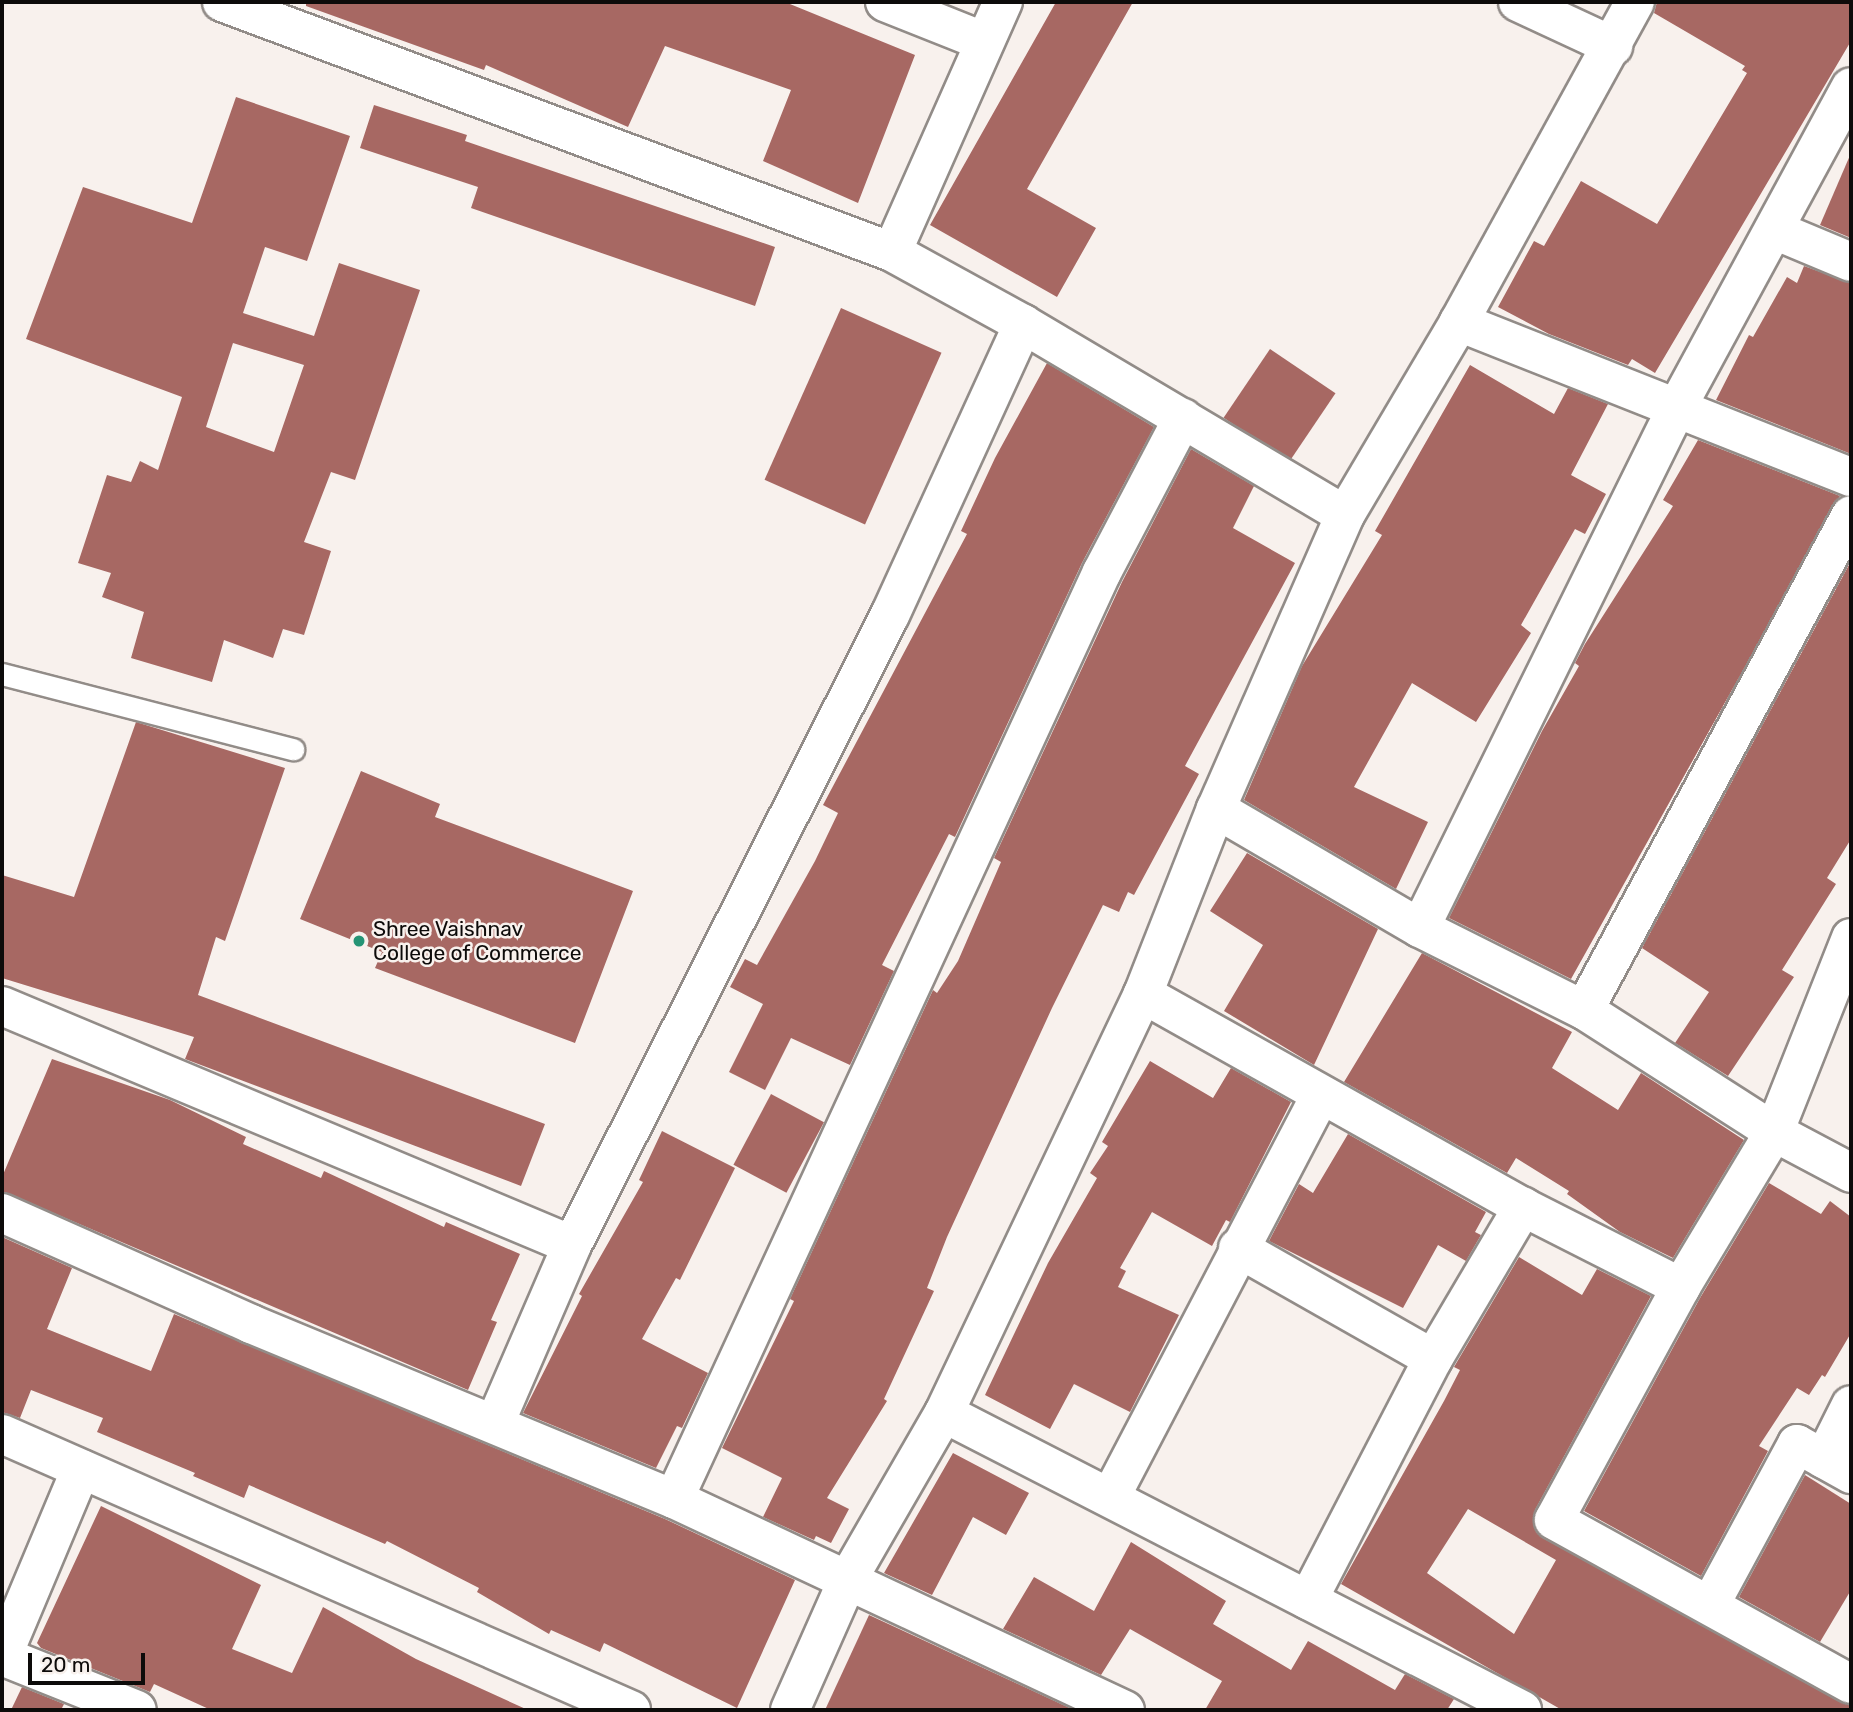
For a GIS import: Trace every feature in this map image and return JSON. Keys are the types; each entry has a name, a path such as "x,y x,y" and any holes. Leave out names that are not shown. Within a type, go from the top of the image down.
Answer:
{"street":[{"path":"885,2 983,40"},
{"path":"892,252 983,40 1003,2"},
{"path":"1518,2 1613,46"},
{"path":"790,1710 848,1579 944,1413 1143,994 1216,809 1345,515 1459,322 1635,2"},
{"path":"233,4 892,252 1023,324 1345,515"},
{"path":"1420,928 1676,409 1777,231 1851,87"},
{"path":"1777,231 1851,262"},
{"path":"1459,322 1851,477"},
{"path":"495,1423 572,1245 890,615 1023,324"},
{"path":"674,1499 1102,572 1183,418"},
{"path":"1584,1010 1851,515"},
{"path":"1216,809 1420,928 1584,1010 1774,1132 1851,1173"},
{"path":"1849,946 1774,1132 1681,1287 1554,1520 1851,1684"},
{"path":"1143,994 1320,1096 1523,1207 1681,1287"},
{"path":"2,1006 572,1245"},
{"path":"1111,1496 1238,1248 1320,1096"},
{"path":"1308,1600 1433,1359 1523,1207"},
{"path":"2,1213 251,1324 674,1499 1125,1710"},
{"path":"1238,1248 1433,1359"},
{"path":"1710,1605 1797,1444 1838,1467 1851,1405"},
{"path":"944,1413 1111,1496 1522,1710"},
{"path":"2,1434 631,1710"},
{"path":"81,1469 2,1656 137,1710"}],"lane":[{"path":"2,674 293,749"}],"building":[{"path":"306,2 785,2 915,55 858,203 763,161 791,90 665,46 628,127 486,65 484,70 306,6"},
{"path":"1056,2 1133,2 1027,189 1096,228 1057,297 930,225"},
{"path":"1657,2 1851,2 1851,41 1655,373 1632,359 1628,365 1549,334 1498,307 1534,241 1544,246 1581,181 1657,224 1747,73 1742,70 1745,66 1654,13"},
{"path":"236,97 350,136 307,261 265,247 243,313 314,336 339,263 420,290 355,480 331,472 304,542 331,551 304,635 283,629 273,658 224,640 212,682 131,658 144,612 102,597 111,573 78,563 107,475 131,482 140,461 158,470 182,397 26,339 83,187 192,223","holes":["233,343 304,365 274,452 206,427"]},
{"path":"374,105 467,135 465,141 775,247 755,306 471,208 478,187 360,148"},
{"path":"1851,153 1851,238 1820,225"},
{"path":"1804,266 1851,283 1851,454 1716,400 1749,335 1753,337 1787,277 1797,283"},
{"path":"841,308 941,353 865,524 765,480"},
{"path":"1270,349 1335,393 1289,462 1224,418"},
{"path":"1047,363 1154,427 1082,563 955,837 949,834 882,965 894,971 850,1065 791,1038 765,1090 729,1072 763,1004 730,987 745,959 757,965 815,861 838,813 823,805 967,534 961,531 995,458"},
{"path":"1470,365 1554,414 1568,388 1608,404 1571,475 1606,494 1585,534 1575,529 1521,625 1531,633 1476,722 1412,683 1354,787 1428,822 1396,889 1244,800 1302,666 1382,535 1375,531"},
{"path":"1698,440 1840,496 1571,979 1449,918 1542,731 1579,666 1575,663 1585,644 1673,506 1663,500"},
{"path":"1191,449 1254,486 1233,528 1295,563 1185,766 1199,774 1134,895 1128,892 1119,912 1103,905 1052,1008 947,1237 927,1288 934,1291 884,1399 887,1401 827,1498 849,1509 831,1543 816,1536 814,1540 763,1517 782,1478 722,1448 794,1301 790,1299 933,990 937,993 958,961 1001,862 994,858 1122,582"},
{"path":"1851,561 1851,839 1827,878 1836,884 1782,970 1794,977 1728,1076 1675,1043 1709,992 1642,948"},
{"path":"136,722 285,768 225,941 216,937 198,995 545,1124 521,1186 185,1059 194,1037 2,978 2,875 74,897"},
{"path":"361,771 440,804 435,817 633,891 575,1043 375,968 382,952 300,919"},
{"path":"1247,853 1378,929 1314,1065 1224,1011 1263,945 1210,911"},
{"path":"1422,953 1572,1032 1552,1068 1618,1110 1641,1073 1744,1140 1673,1258 1620,1232 1567,1194 1569,1191 1516,1158 1507,1173 1344,1082"},
{"path":"52,1059 170,1100 246,1137 243,1144 321,1178 324,1171 444,1227 446,1222 520,1254 491,1320 497,1322 468,1390 2,1191 2,1177"},
{"path":"1150,1061 1213,1098 1231,1068 1291,1102 1230,1222 1226,1220 1212,1246 1152,1212 1120,1268 1126,1271 1118,1287 1179,1315 1130,1412 1074,1384 1050,1429 985,1395 1048,1263 1097,1178 1090,1173 1108,1146 1102,1142"},
{"path":"771,1094 824,1122 786,1193 733,1165"},
{"path":"662,1131 735,1168 680,1280 676,1278 642,1339 708,1373 682,1428 677,1426 656,1468 523,1413 582,1296 579,1294 643,1182 639,1180"},
{"path":"1348,1134 1486,1212 1475,1232 1481,1235 1466,1261 1438,1245 1403,1308 1269,1241 1299,1184 1313,1193"},
{"path":"1769,1183 1821,1214 1830,1201 1851,1217 1851,1333 1825,1377 1822,1375 1809,1395 1797,1388 1759,1446 1768,1451 1701,1576 1584,1511 1700,1298"},
{"path":"2,1237 72,1268 47,1329 151,1371 174,1314 665,1519 795,1580 737,1708 604,1643 600,1652 551,1630 549,1634 477,1592 479,1588 387,1541 385,1544 249,1485 244,1498 193,1476 195,1473 97,1432 103,1418 31,1390 20,1418 2,1412"},
{"path":"1519,1257 1582,1295 1597,1269 1651,1296 1535,1510 1536,1532 1851,1706 1851,1710 1562,1710 1341,1584 1444,1401 1460,1370 1454,1367","holes":["1468,1509 1556,1560 1514,1634 1427,1573"]},
{"path":"953,1453 1029,1493 1006,1535 973,1517 932,1595 884,1573"},
{"path":"1805,1475 1851,1504 1851,1590 1820,1642 1739,1597"},
{"path":"101,1506 261,1585 232,1649 292,1673 323,1607 416,1659 528,1710 211,1710 154,1684 150,1692 41,1648 37,1643"},
{"path":"1131,1542 1226,1601 1213,1624 1291,1670 1308,1641 1395,1690 1405,1674 1454,1699 1447,1710 1205,1710 1222,1681 1130,1629 1101,1675 1003,1629 1034,1577 1094,1611"},
{"path":"869,1615 1074,1710 825,1710"},
{"path":"22,1687 64,1704 61,1710 11,1710"}],"place":[{"name":"Shree Vaishnav College of Commerce","path":"359,941"}]}
